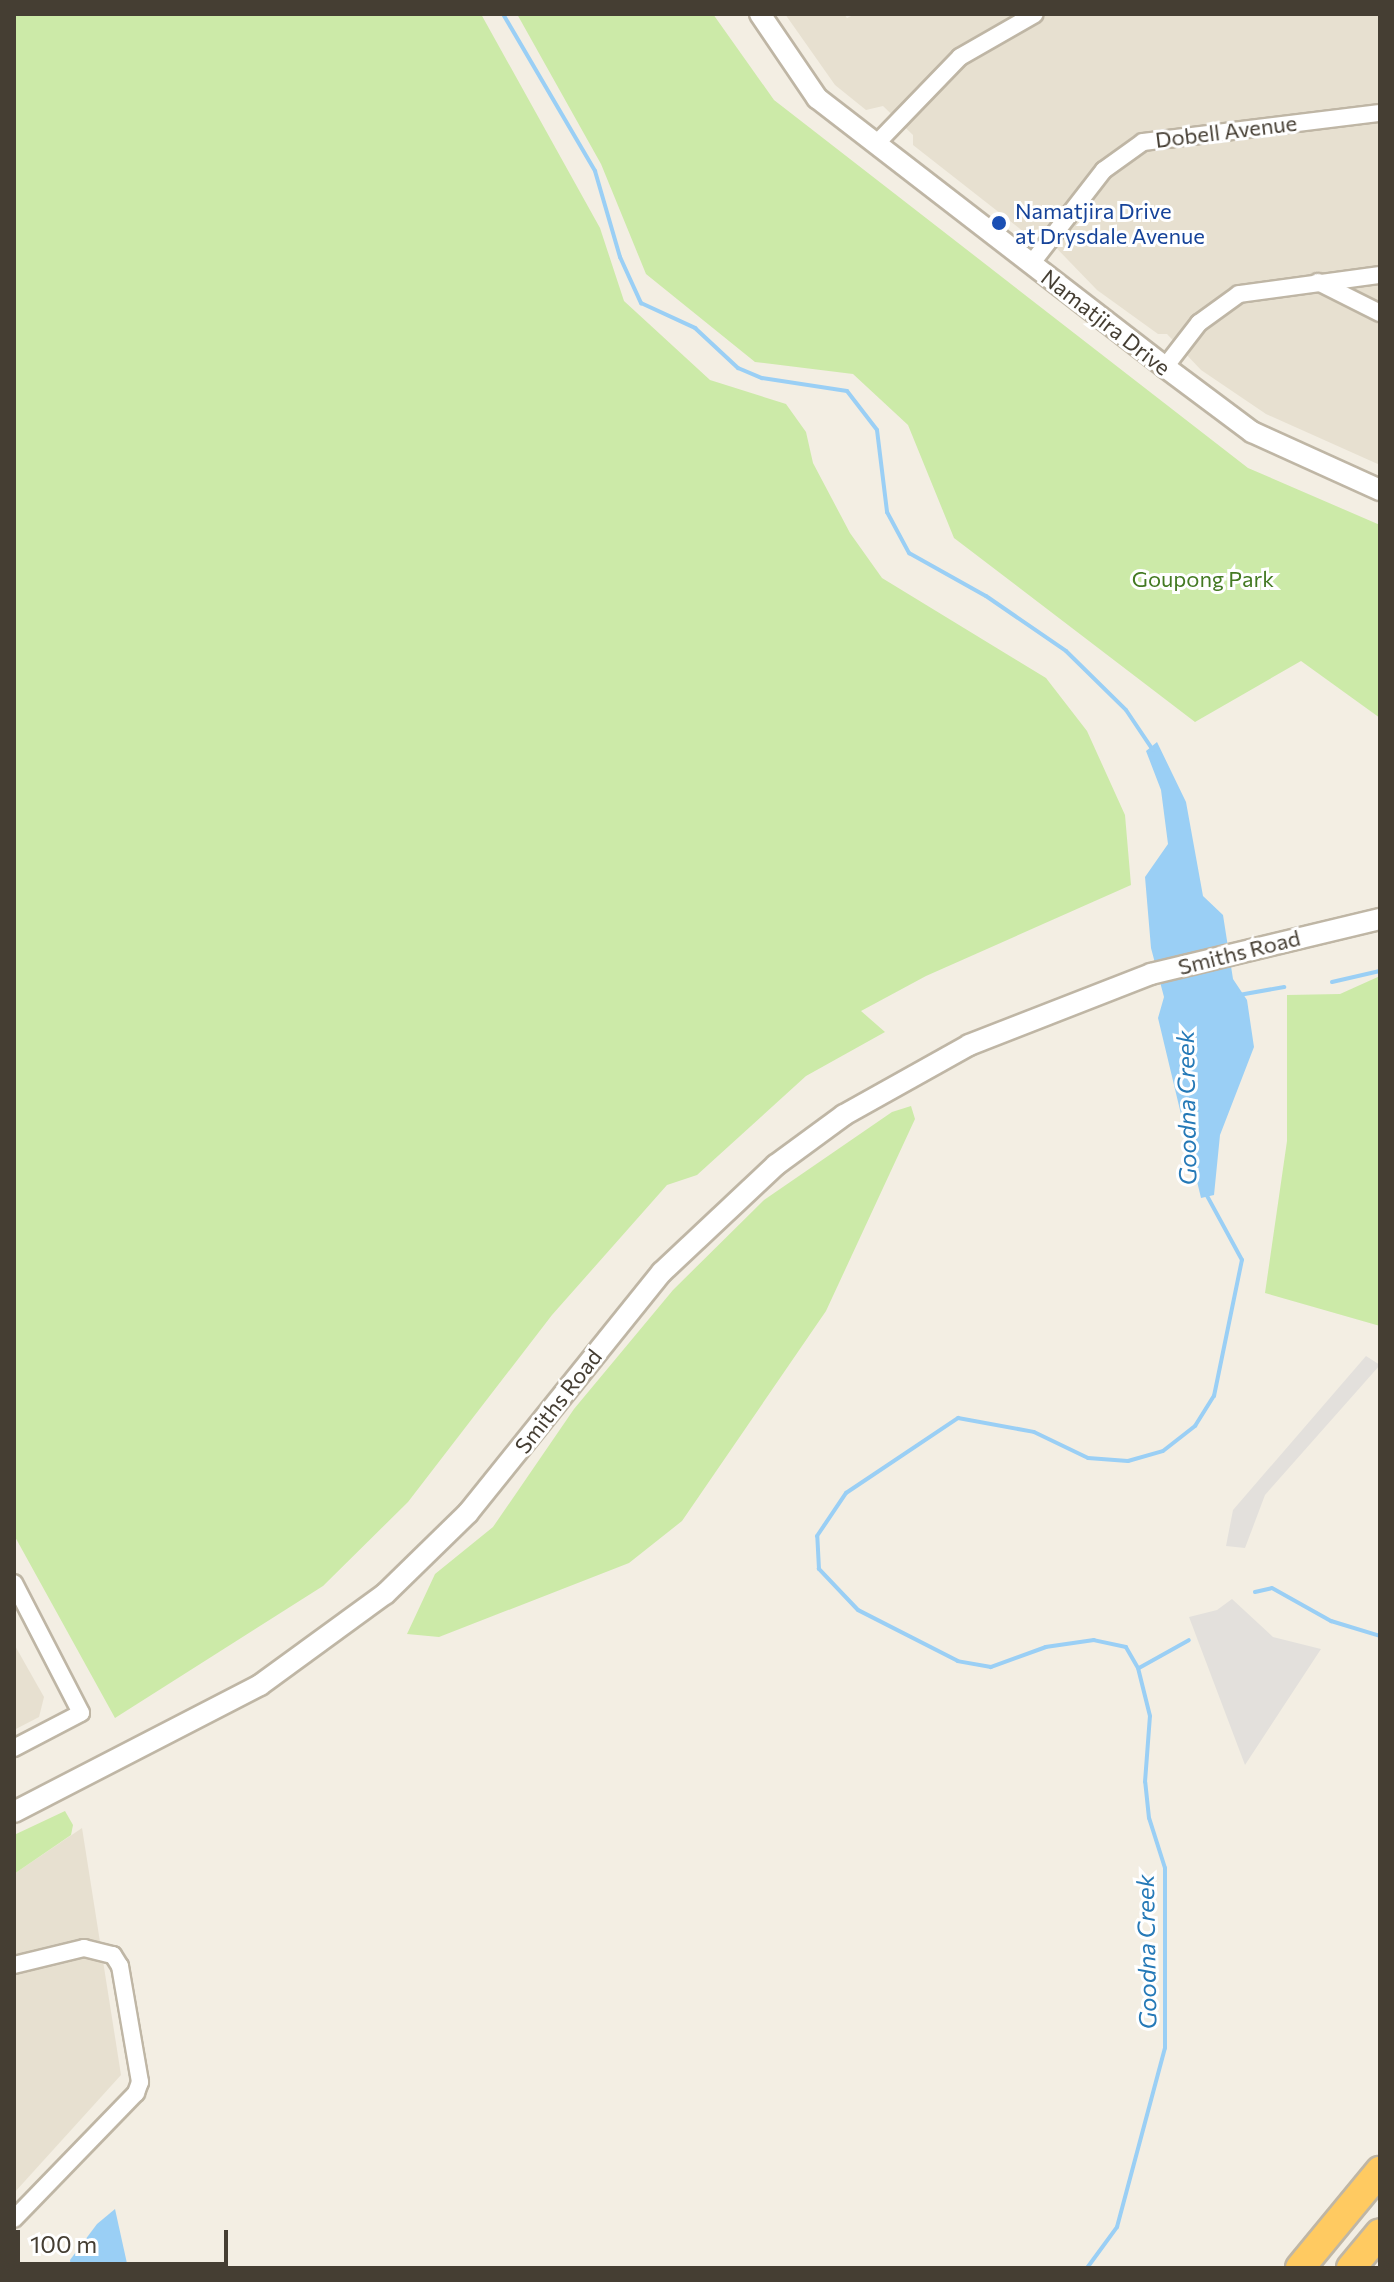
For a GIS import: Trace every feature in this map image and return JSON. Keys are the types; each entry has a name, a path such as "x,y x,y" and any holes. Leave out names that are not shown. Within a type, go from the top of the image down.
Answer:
{"highway":[{"path":"1300,2268 1380,2171"},
{"path":"1351,2268 1380,2233"}],"street":[{"name":"Namatjira Drive","path":"760,14 807,88 1165,367 1252,432 1380,490"},
{"path":"876,144 960,57 1035,14"},
{"name":"Dobell Avenue","path":"1031,264 1104,170 1143,142 1380,113"},
{"path":"1165,367 1199,323 1231,299 1258,289 1380,275"},
{"path":"1318,282 1380,313"},
{"name":"Smiths Road","path":"14,1812 260,1685 385,1594 468,1513 662,1272 776,1165 915,1073 969,1045 1101,995 1380,919"},
{"name":"Smiths Road","path":"1241,958 1380,932"},
{"path":"14,1583 81,1713 14,1748"},
{"path":"14,1965 84,1948 113,1955 120,1966 140,2082 136,2093 14,2219"}],"shaded area":[{"path":"785,14 844,14 847,18 855,14 1380,14 1380,465 1266,414 1201,370 1167,334 1158,334 1097,290 1038,229 1024,232 913,145 913,135 883,106 866,110 835,85"},
{"path":"1366,1356 1380,1365 1265,1495 1245,1548 1226,1546 1233,1510"},
{"path":"1232,1599 1273,1637 1321,1649 1245,1765 1189,1617 1217,1610"},
{"path":"14,1644 44,1697 39,1717 14,1730"},
{"path":"82,1828 121,2075 14,2193 14,1874"}],"green space":[{"path":"14,14 481,14 600,228 624,301 710,380 786,404 806,432 813,463 850,533 882,578 1046,678 1087,731 1125,815 1131,885 926,976 861,1011 885,1032 806,1076 697,1175 667,1185 552,1315 408,1502 323,1586 115,1718 14,1535"},
{"name":"Goupong Park","path":"517,14 713,14 774,100 1248,468 1380,525 1380,718 1301,661 1195,722 954,538 908,425 853,374 755,362 646,274 601,164"},
{"path":"1380,976 1380,1326 1265,1293 1287,1141 1287,995 1340,994"},
{"path":"911,1106 915,1119 826,1311 682,1521 629,1563 439,1637 407,1634 435,1574 493,1527 574,1409 673,1290 764,1200 892,1112"},
{"path":"65,1811 73,1825 71,1835 14,1874 14,1835"}],"water":[{"path":"1157,742 1186,802 1203,896 1223,915 1233,979 1247,1000 1254,1047 1220,1135 1214,1195 1201,1198 1158,1018 1164,997 1151,948 1145,877 1168,844 1161,790 1146,751"},
{"path":"115,2209 128,2268 71,2268 70,2260 97,2224"}],"waterway":[{"name":"Goodna Creek","path":"503,14 595,171 620,257 641,303 695,328 738,368 762,378 847,391 877,430 887,512 909,553 986,596 1066,651 1126,710 1153,750"},
{"path":"1332,982 1380,971"},
{"path":"1239,995 1284,987"},
{"name":"Goodna Creek","path":"1087,2268 1117,2227 1165,2048 1165,1868 1149,1818 1145,1782 1150,1716 1138,1668 1126,1647 1094,1640 1046,1647 991,1667 958,1661 858,1610 819,1569 817,1536 846,1493 958,1418 1034,1432 1088,1458 1128,1461 1163,1451 1195,1426 1214,1396 1242,1260 1205,1192"},
{"path":"1255,1592 1272,1588 1331,1621 1380,1636"},
{"path":"1139,1668 1189,1640"}],"place":[{"name":"Namatjira Drive at Drysdale Avenue","path":"999,223"}]}
